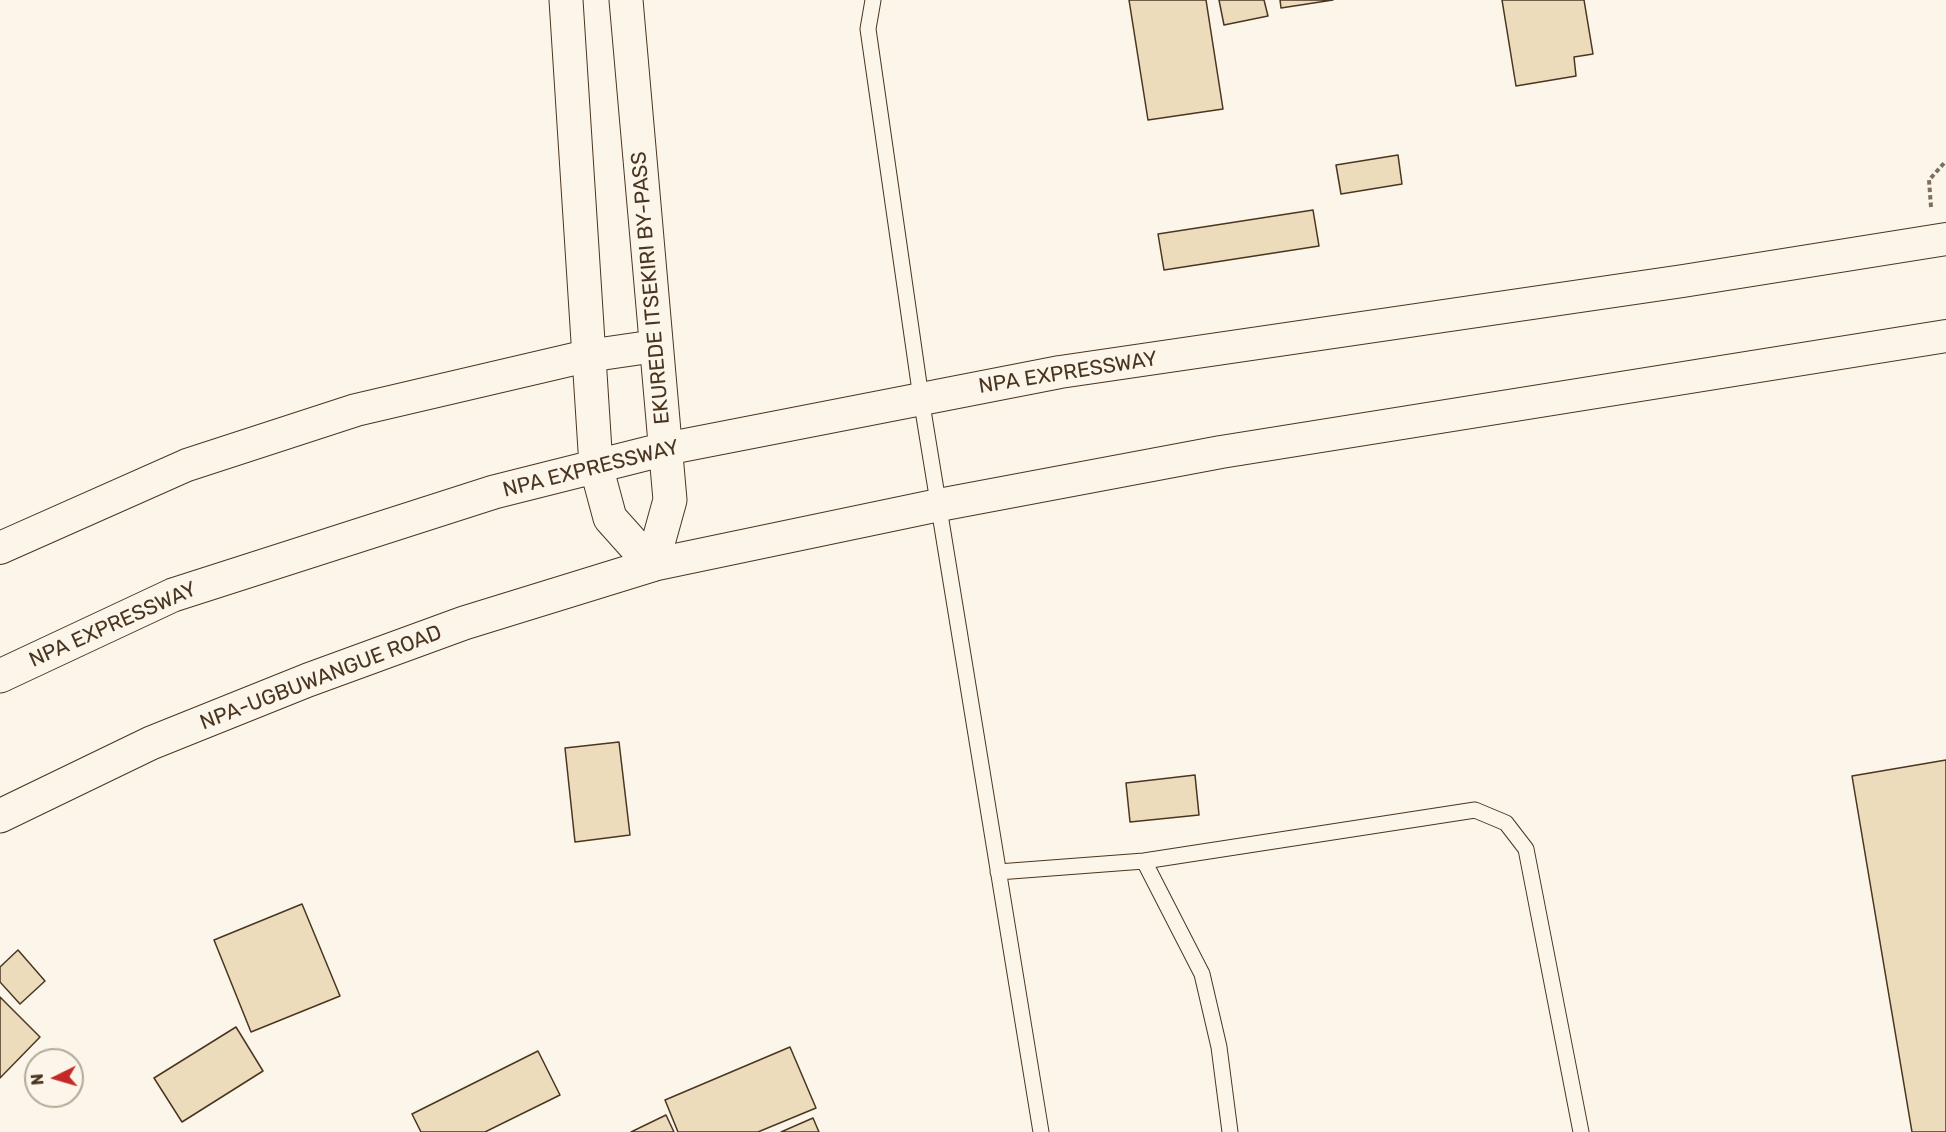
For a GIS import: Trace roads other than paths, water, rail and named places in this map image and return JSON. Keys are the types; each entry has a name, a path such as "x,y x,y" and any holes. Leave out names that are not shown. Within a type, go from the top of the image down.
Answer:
{"main road":[{"path":"566,0 587,356 596,466 610,518 652,565"},
{"name":"EKUREDE ITSEKIRI BY-PASS","path":"626,0 670,500 652,565"},
{"name":"NPA EXPRESSWAY","path":"0,676 173,595 494,492 665,449"},
{"name":"NPA-UGBUWANGUE ROAD","path":"0,816 151,743 308,680 464,623 652,565"}],"street":[{"name":"NPA EXPRESSWAY","path":"665,449 1060,372 1940,240"},
{"path":"652,565 939,505 1221,452 1946,336"},
{"path":"0,548 198,461 356,410 587,356 656,346"}],"lane":[{"path":"873,0 868,29 921,398 1041,1132"},
{"path":"998,872 1144,861 1475,810 1506,823 1526,849 1581,1132"},
{"path":"1144,861 1202,974 1219,1047 1230,1132"}]}
